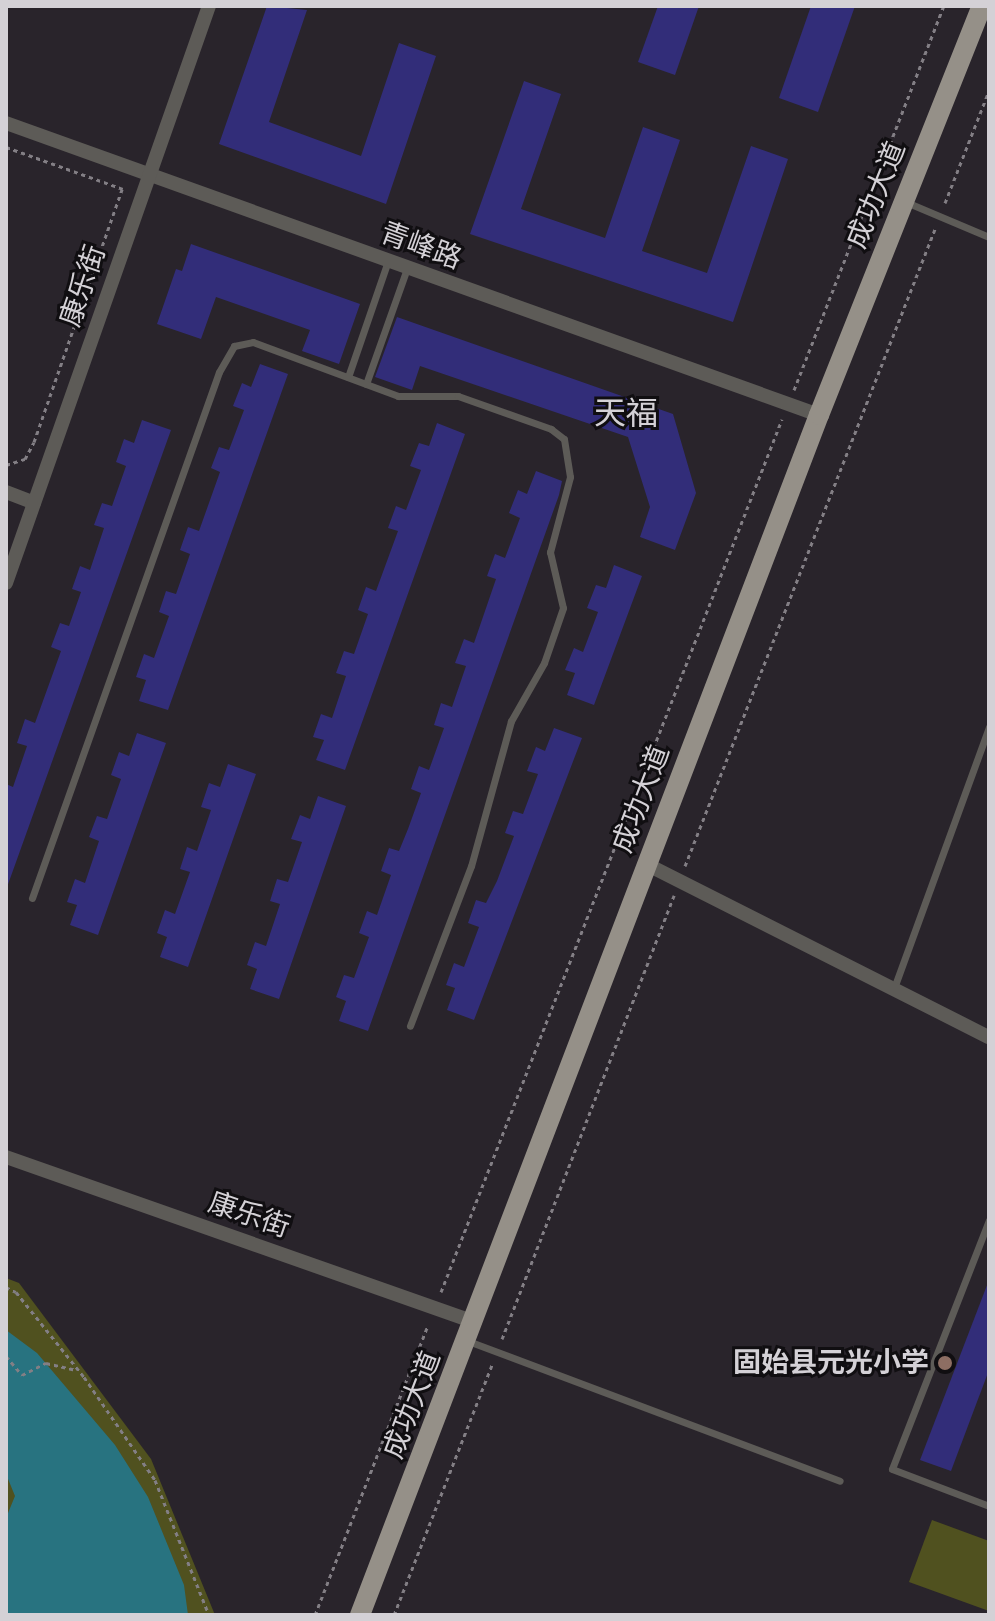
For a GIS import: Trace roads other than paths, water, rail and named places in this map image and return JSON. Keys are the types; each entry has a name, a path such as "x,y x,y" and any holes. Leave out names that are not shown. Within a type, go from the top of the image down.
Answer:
{"main road":[{"name":"成功大道","path":"360,1615 471,1332 646,864 819,415 982,6"}],"street":[{"name":"康乐街","path":"6,583 209,6"},
{"name":"青峰路","path":"6,123 819,415"},
{"path":"6,492 34,503"},
{"path":"646,864 989,1037"},
{"name":"康乐街","path":"6,1157 435,1308 471,1332"}],"lane":[{"path":"904,201 989,237"},
{"path":"348,377 388,261"},
{"path":"366,384 407,268"},
{"path":"32,898 226,355 234,346 253,342 406,398 438,393 458,396 551,429 564,439 571,464 550,552 563,594 559,627 511,721 471,866 410,1026"},
{"path":"894,989 989,727"},
{"path":"989,1220 892,1469 989,1506"},
{"path":"471,1332 497,1352 840,1481"}],"water":[{"path":"6,1330 37,1353 115,1445 148,1497 184,1585 188,1615 6,1615 6,1518 15,1496 6,1474"}],"place":[{"name":"固始县元光小学","path":"945,1363"}],"district":[{"name":"天福","path":"626,413"}]}
